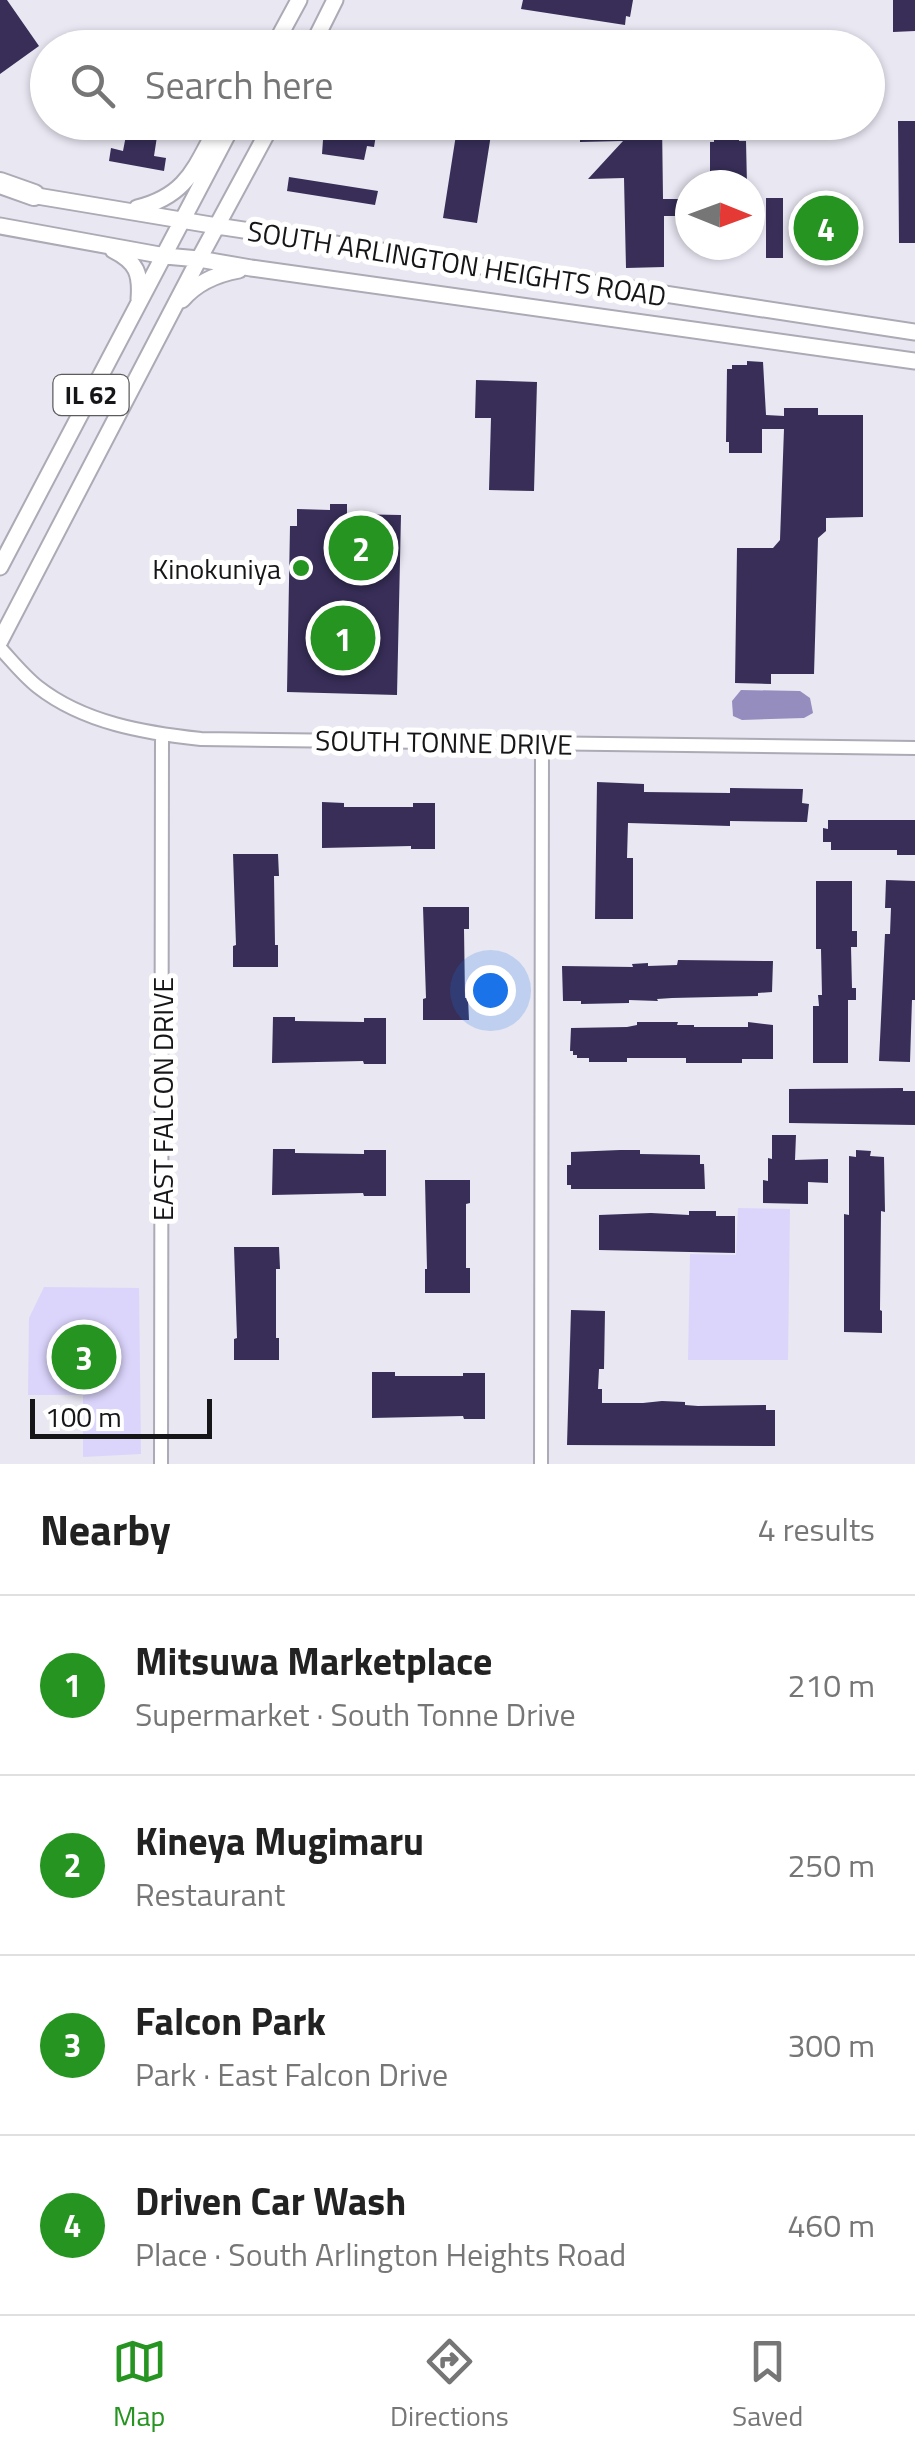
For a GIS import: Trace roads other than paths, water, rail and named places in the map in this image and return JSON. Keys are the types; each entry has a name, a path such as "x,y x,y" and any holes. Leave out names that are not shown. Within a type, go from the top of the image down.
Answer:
{"highway":[{"path":"0,187 34,195"}],"main road":[{"path":"283,30 300,0"},
{"path":"321,30 335,0"},
{"path":"128,211 172,196 184,184 210,140"},
{"name":"IL 62","path":"0,567 225,140"},
{"name":"IL 62","path":"0,645 263,140"},
{"name":"SOUTH ARLINGTON HEIGHTS ROAD","path":"34,195 915,332"},
{"name":"SOUTH ARLINGTON HEIGHTS ROAD","path":"0,226 165,256 915,361"},
{"path":"100,245 119,252 135,266 141,279 139,305"},
{"path":"172,310 188,292 209,278 250,268"}],"street":[{"name":"SOUTH TONNE DRIVE","path":"0,645 38,687 70,707 101,720 201,740 915,748"},
{"name":"EAST FALCON DRIVE","path":"160,1464 162,735"},
{"path":"541,1464 542,743"}],"place":[{"name":"Driven Car Wash","path":"826,228"},
{"name":"Kineya Mugimaru","path":"361,548"},
{"name":"Kinokuniya","path":"301,568"},
{"name":"Mitsuwa Marketplace","path":"343,638"},
{"name":"Falcon Park","path":"84,1357"}]}
